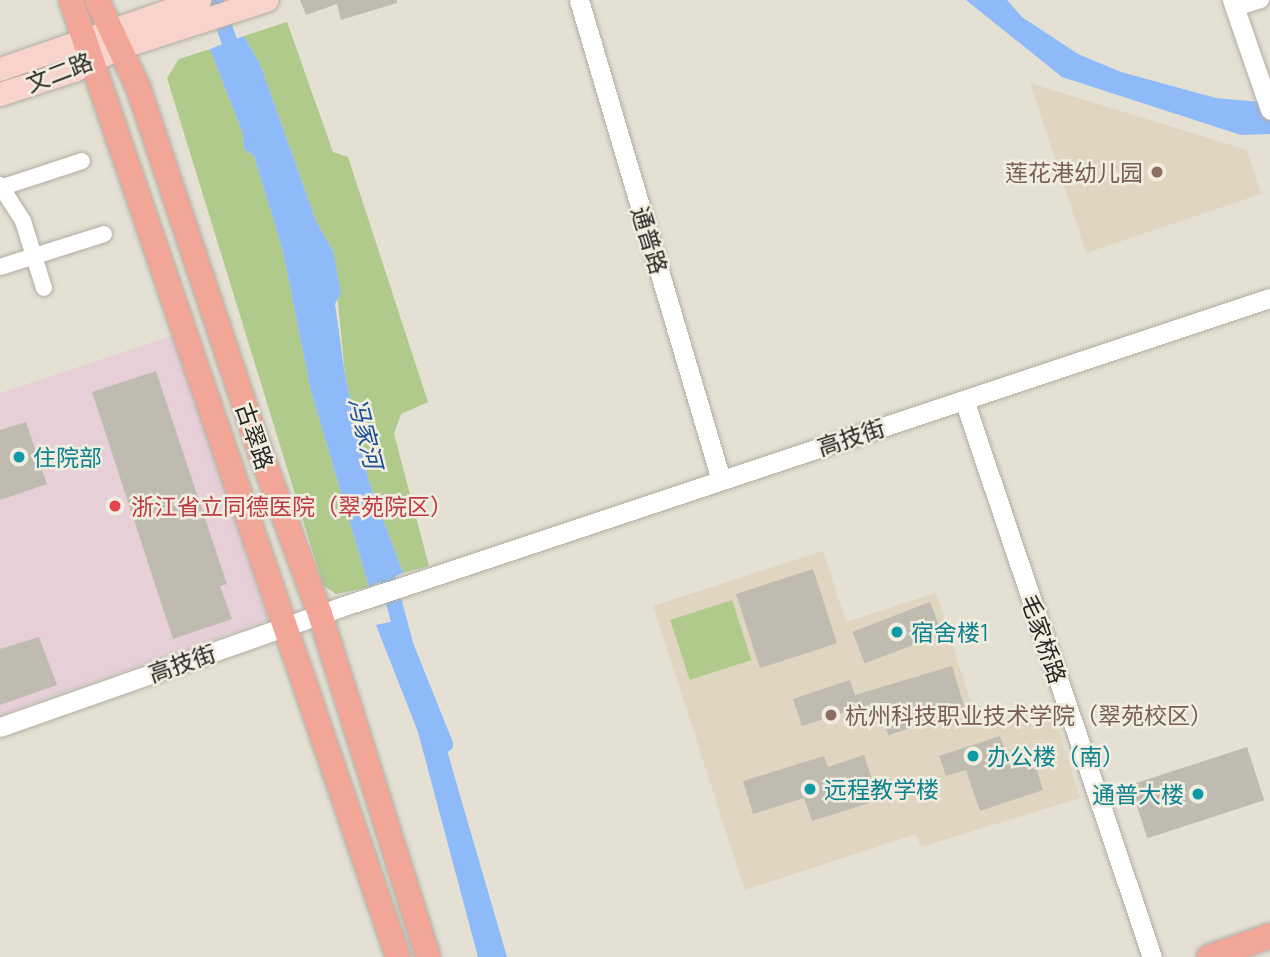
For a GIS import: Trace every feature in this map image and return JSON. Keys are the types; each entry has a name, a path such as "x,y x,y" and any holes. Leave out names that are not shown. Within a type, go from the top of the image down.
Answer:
{"main road":[{"name":"古翠路","path":"71,0 398,957"},
{"name":"古翠路","path":"97,0 112,38 138,87 256,440 320,614 428,957"},
{"name":"文二路","path":"0,94 112,38 189,10 262,1"},
{"name":"文二路","path":"0,69 88,50"},
{"path":"1209,957 1270,936"}],"street":[{"name":"通普路","path":"579,0 721,480"},
{"path":"1259,0 1234,4 1270,110"},
{"path":"44,288 35,256 2,186 82,161"},
{"path":"0,267 104,234"},
{"name":"高技街","path":"0,727 363,599 1270,298"},
{"name":"毛家桥路","path":"964,400 1152,957"}],"shaded area":[{"name":"莲花港幼儿园","path":"1030,83 1247,150 1261,194 1086,253"},
{"name":"浙江省立同德医院（翠苑院区）","path":"174,335 268,620 0,715 0,393"},
{"name":"杭州科技职业技术学院（翠苑校区）","path":"823,551 846,622 936,593 979,727 1051,703 1080,798 921,847 916,834 745,890 653,606"}],"green space":[{"path":"287,22 333,152 348,157 428,402 401,414 394,434 429,566 403,573 369,482 345,375 333,251 316,221 260,64 244,36"},
{"path":"210,49 243,134 244,149 254,156 283,251 311,391 369,587 336,594 323,585 167,78 179,59"},
{"path":"732,600 751,660 690,680 670,620"}],"water":[{"path":"966,0 1007,0 1022,17 1078,54 1121,72 1216,98 1270,103 1270,134 1241,135 1062,77"},
{"path":"244,36 260,64 316,221 333,251 341,293 335,304 345,375 369,482 403,573 369,587 311,391 283,251 254,156 244,149 243,134 210,49"},
{"path":"399,620 439,723 507,957 478,957 418,732 376,625"}],"building":[{"path":"300,0 397,0 397,3 341,20 337,4 306,15"},
{"path":"156,371 227,584 220,586 232,619 173,639 92,392"},
{"name":"住院部","path":"26,422 47,484 0,500 0,430"},
{"path":"813,569 837,643 760,668 736,594"},
{"name":"宿舍楼1","path":"930,602 942,634 865,663 853,632"},
{"path":"39,637 57,685 0,705 0,649"},
{"path":"952,666 966,712 888,735 877,702 802,726 793,699 850,680 855,695"},
{"path":"1000,736 1011,769 1034,761 1043,790 980,811 966,770 946,776 939,756"},
{"name":"通普大楼","path":"1247,747 1264,800 1147,838 1130,785"},
{"name":"远程教学楼","path":"864,755 879,800 812,821 804,798 753,814 743,781 824,756 828,767"}],"waterway":[{"name":"冯家河","path":"215,0 236,61"},
{"name":"冯家河","path":"388,580 406,647 445,744"}],"place":[{"name":"莲花港幼儿园","path":"1157,172"},
{"name":"住院部","path":"19,457"},
{"name":"浙江省立同德医院（翠苑院区）","path":"115,506"},
{"name":"宿舍楼1","path":"897,632"},
{"name":"杭州科技职业技术学院（翠苑校区）","path":"831,715"},
{"name":"办公楼（南）","path":"973,756"},
{"name":"远程教学楼","path":"810,789"},
{"name":"通普大楼","path":"1198,794"}]}
